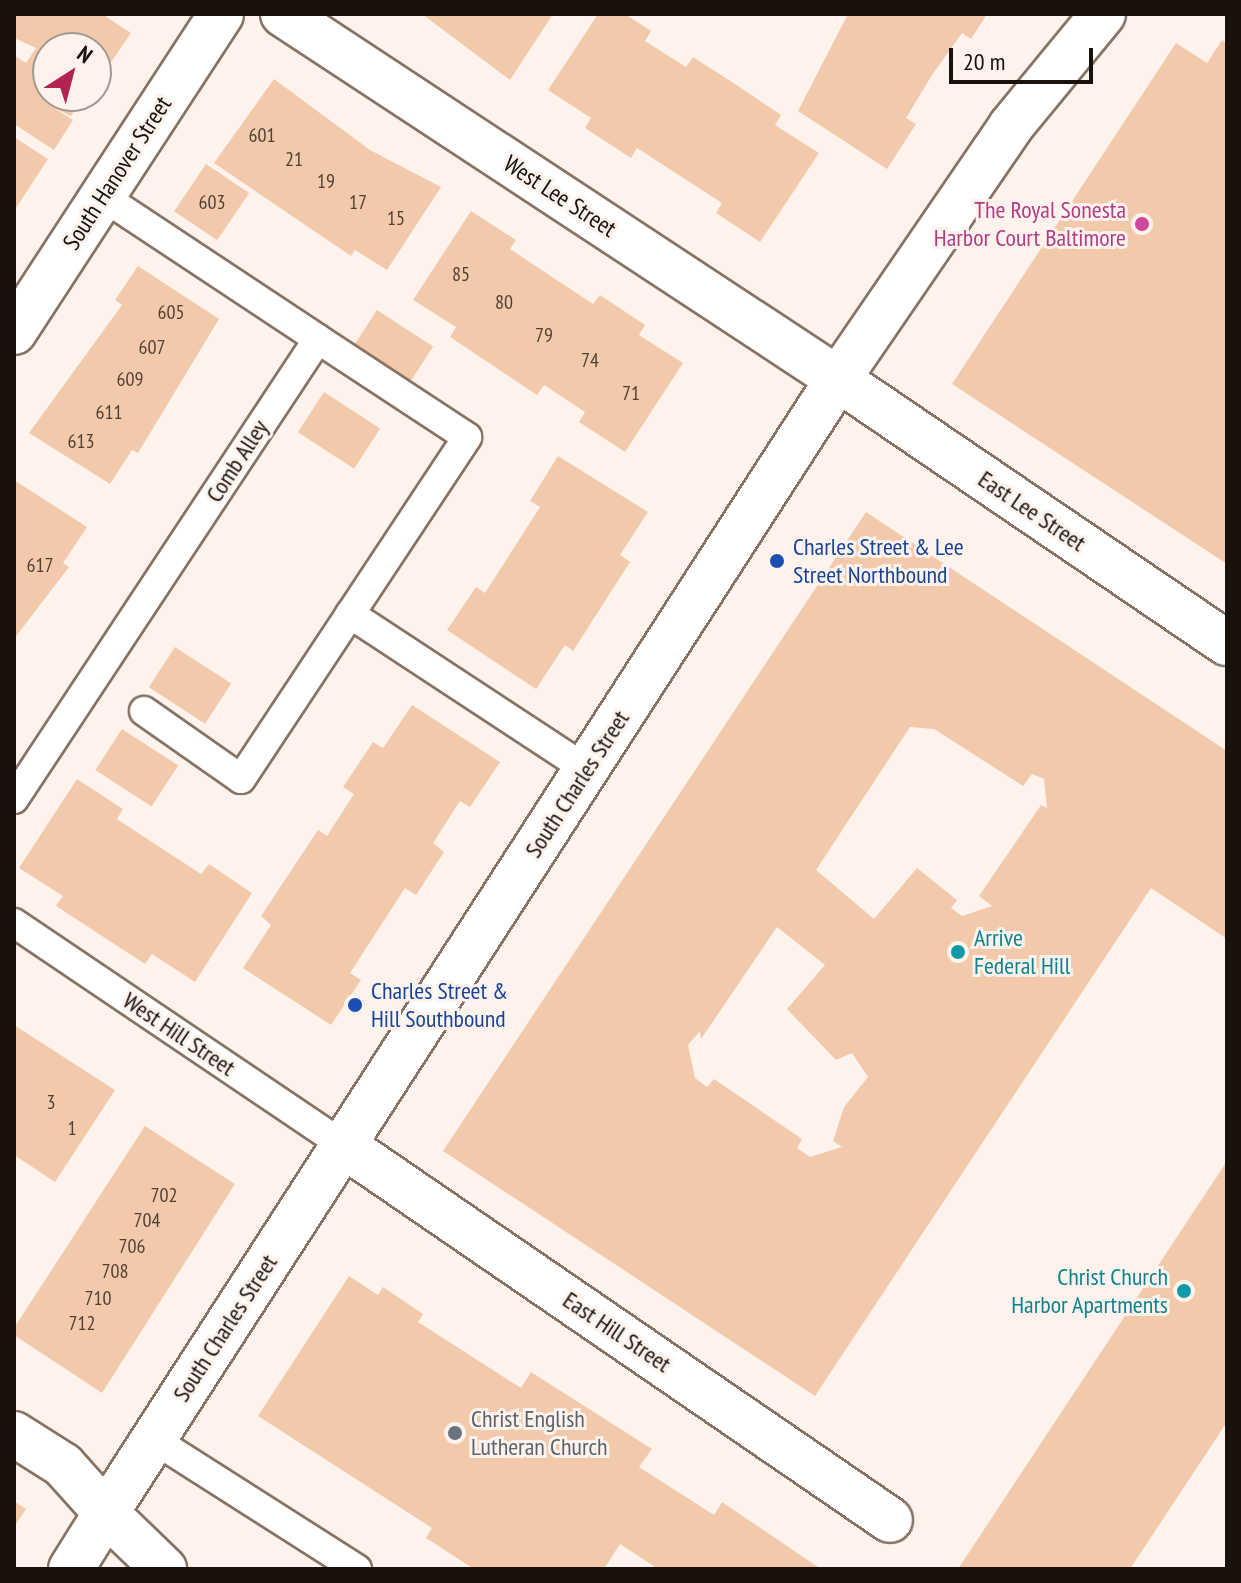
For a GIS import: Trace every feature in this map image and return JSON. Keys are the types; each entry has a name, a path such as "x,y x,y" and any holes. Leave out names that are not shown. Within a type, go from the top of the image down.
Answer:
{"street":[{"name":"South Hanover Street","path":"14,332 221,14"},
{"name":"West Lee Street","path":"283,14 838,379"},
{"name":"South Charles Street","path":"71,1569 838,379 1011,126 1092,17"},
{"name":"East Lee Street","path":"838,379 1227,643"},
{"name":"East Hill Street","path":"343,1145 890,1520"},
{"path":"14,1434 63,1465 106,1513 164,1569"}],"lane":[{"path":"102,196 467,437 241,779 144,711"},
{"name":"Comb Alley","path":"14,799 318,339"},
{"path":"350,614 586,769"},
{"name":"West Hill Street","path":"14,923 343,1145"},
{"path":"153,1439 357,1569"}],"building":[{"path":"14,14 102,14 131,33 112,61 112,32 32,32 32,46 14,38"},
{"path":"422,14 553,14 510,80"},
{"path":"598,14 625,14 651,31 645,41 686,67 693,57 781,115 775,125 819,153 760,242 716,213 722,203 637,148 631,158 585,128 591,118 548,90"},
{"path":"848,14 987,14 971,39 962,33 932,75 906,118 916,124 887,169 798,111"},
{"name":"The Royal Sonesta Harbor Court Baltimore","path":"1222,40 1227,43 1227,564 952,384 1176,43 1207,63"},
{"path":"32,54 32,112 60,112 73,120 54,150 14,124 14,55 26,63"},
{"path":"274,79 370,150 441,187 387,270 355,250 351,256 214,163"},
{"path":"14,137 48,159 14,211"},
{"path":"206,164 249,193 217,240 174,211"},
{"path":"471,211 516,240 510,249 593,304 600,295 645,325 639,335 683,363 625,452 579,422 585,412 544,385 537,395 450,337 456,327 413,300"},
{"path":"138,266 219,319 138,453 132,450 110,484 29,433 122,305 115,300"},
{"path":"377,310 433,346 407,388 350,351"},
{"path":"324,392 380,428 354,469 298,432"},
{"path":"558,456 648,512 620,555 630,562 573,651 565,645 536,689 447,630 476,587 485,593 540,507 530,501"},
{"path":"14,480 87,527 63,563 69,567 14,639"},
{"name":"Arrive Federal Hill","path":"866,512 1227,751 1227,939 1151,888 815,1396 443,1151","holes":["910,727 934,729 1023,786 1032,774 1044,779 1047,808 1041,805 979,896 992,906 962,916 951,908 957,900 917,868 874,919 816,870","777,927 825,965 787,1009 836,1060 852,1053 868,1077 844,1107 833,1141 842,1147 810,1157 797,1148 802,1139 714,1079 707,1087 695,1078 688,1045 700,1031 701,1039"]},
{"path":"175,647 231,683 205,724 149,687"},
{"path":"412,705 500,762 470,807 460,801 433,843 444,852 416,895 405,888 350,973 361,980 331,1025 243,968 271,925 261,916 318,830 327,836 354,794 343,787 373,742 383,748"},
{"path":"122,729 178,765 152,807 95,770"},
{"path":"77,779 123,809 117,819 158,846 201,874 209,864 252,893 195,982 152,954 145,964 56,906 63,896 19,868"},
{"path":"14,1025 115,1090 55,1182 14,1155"},
{"path":"145,1126 235,1184 102,1393 14,1335 14,1328"},
{"name":"Christ Church Harbor Apartments","path":"1227,1161 1227,1422 1130,1569 958,1569"},
{"name":"Christ English Lutheran Church","path":"349,1276 378,1295 383,1287 423,1314 418,1322 521,1388 531,1372 652,1449 639,1467 714,1515 722,1502 821,1569 658,1569 620,1544 604,1569 474,1569 426,1538 432,1528 258,1416"},
{"path":"14,1501 26,1509 14,1527"}],"place":[{"name":"The Royal Sonesta Harbor Court Baltimore","path":"1142,224"},
{"name":"Charles Street & Lee Street Northbound","path":"777,561"},
{"name":"Arrive Federal Hill","path":"958,952"},
{"name":"Charles Street & Hill Southbound","path":"355,1005"},
{"name":"Christ Church Harbor Apartments","path":"1184,1291"},
{"name":"Christ English Lutheran Church","path":"455,1433"}]}
